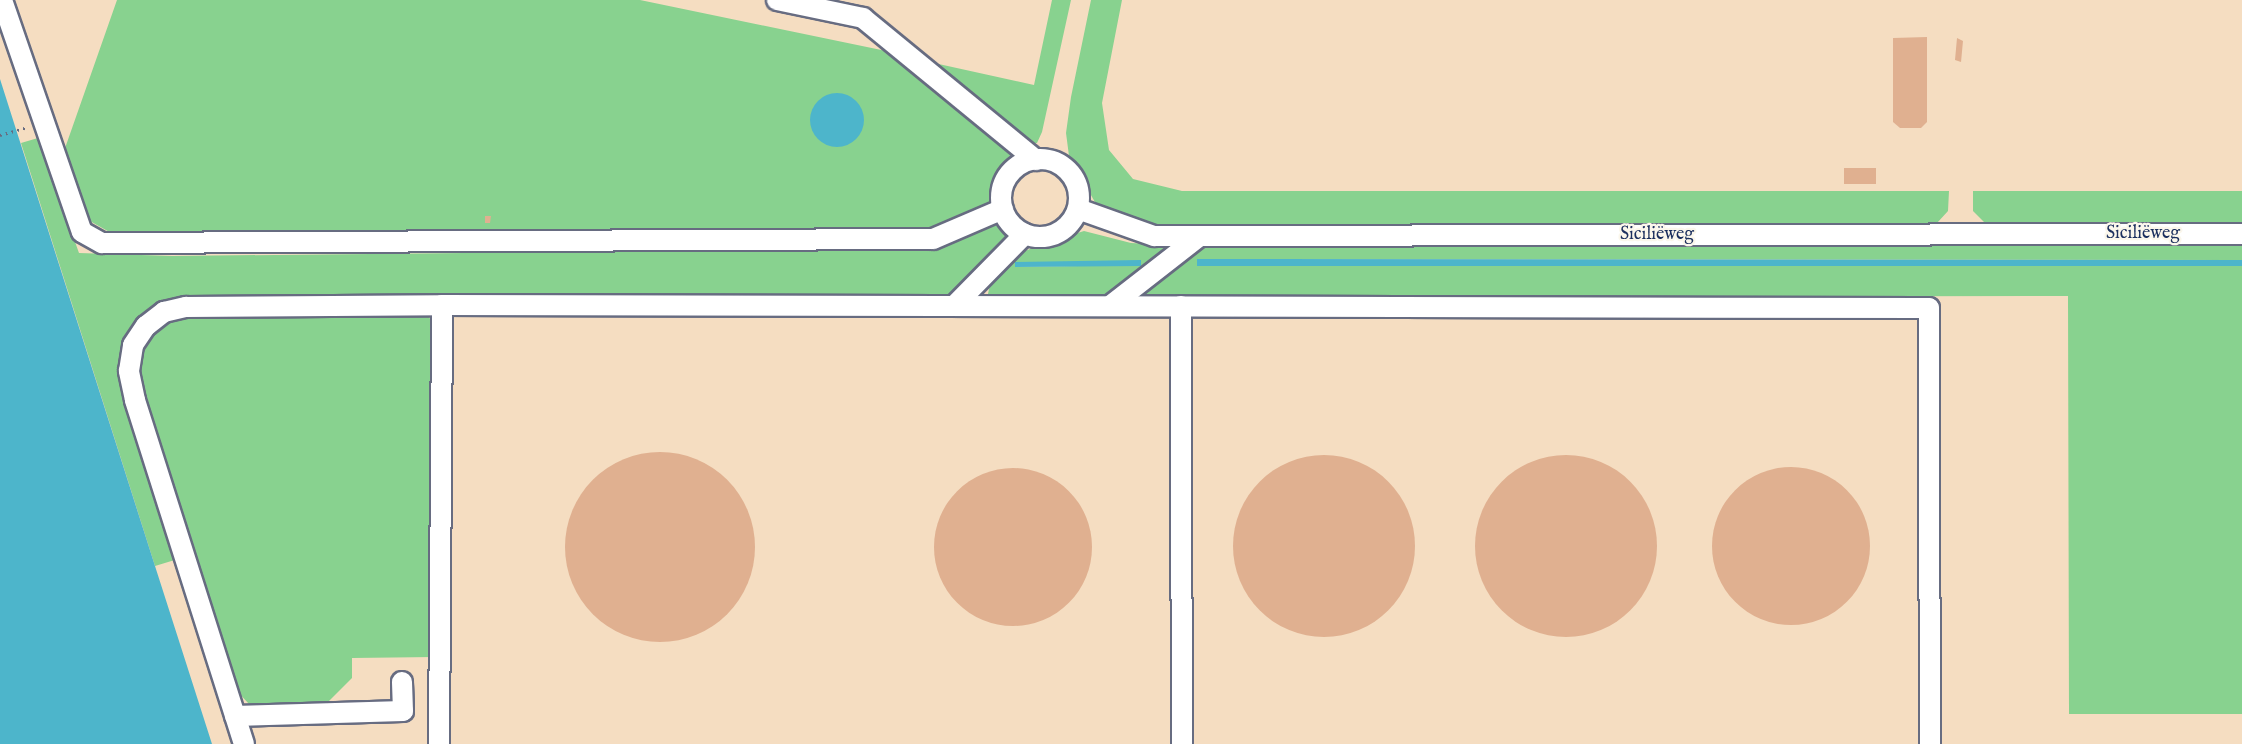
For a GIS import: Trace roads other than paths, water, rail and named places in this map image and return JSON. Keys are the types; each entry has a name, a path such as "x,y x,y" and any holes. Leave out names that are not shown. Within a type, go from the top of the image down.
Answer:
{"street":[{"path":"2,0 82,232 102,243 933,239 1003,209"},
{"path":"777,0 863,18 1036,160"},
{"path":"1036,160 1049,160 1070,174 1078,191 1077,209 1073,219 1057,233 1035,237 1025,234 1008,220 1003,209 1003,187 1015,168 1036,160"},
{"name":"Siciliëweg","path":"1077,209 1154,236 2242,234"},
{"path":"954,306 1025,234"},
{"path":"1110,306 1200,236"},
{"path":"440,744 442,305"},
{"path":"244,744 135,400 129,371 133,345 146,326 164,312 186,307 442,305 1929,308 1930,744"},
{"path":"1181,306 1182,744"},
{"path":"235,716 403,711 402,682"}],"water":[{"path":"0,79 155,566 212,744 0,744"},
{"path":"837,93 847,95 856,101 862,110 864,120 862,130 856,139 847,145 837,147 827,145 818,139 812,130 810,120 812,110 818,101 827,95"},
{"path":"1197,259 2242,260 2242,266 1197,266"},
{"path":"1141,260 1141,266 1015,267 1015,262"}]}
